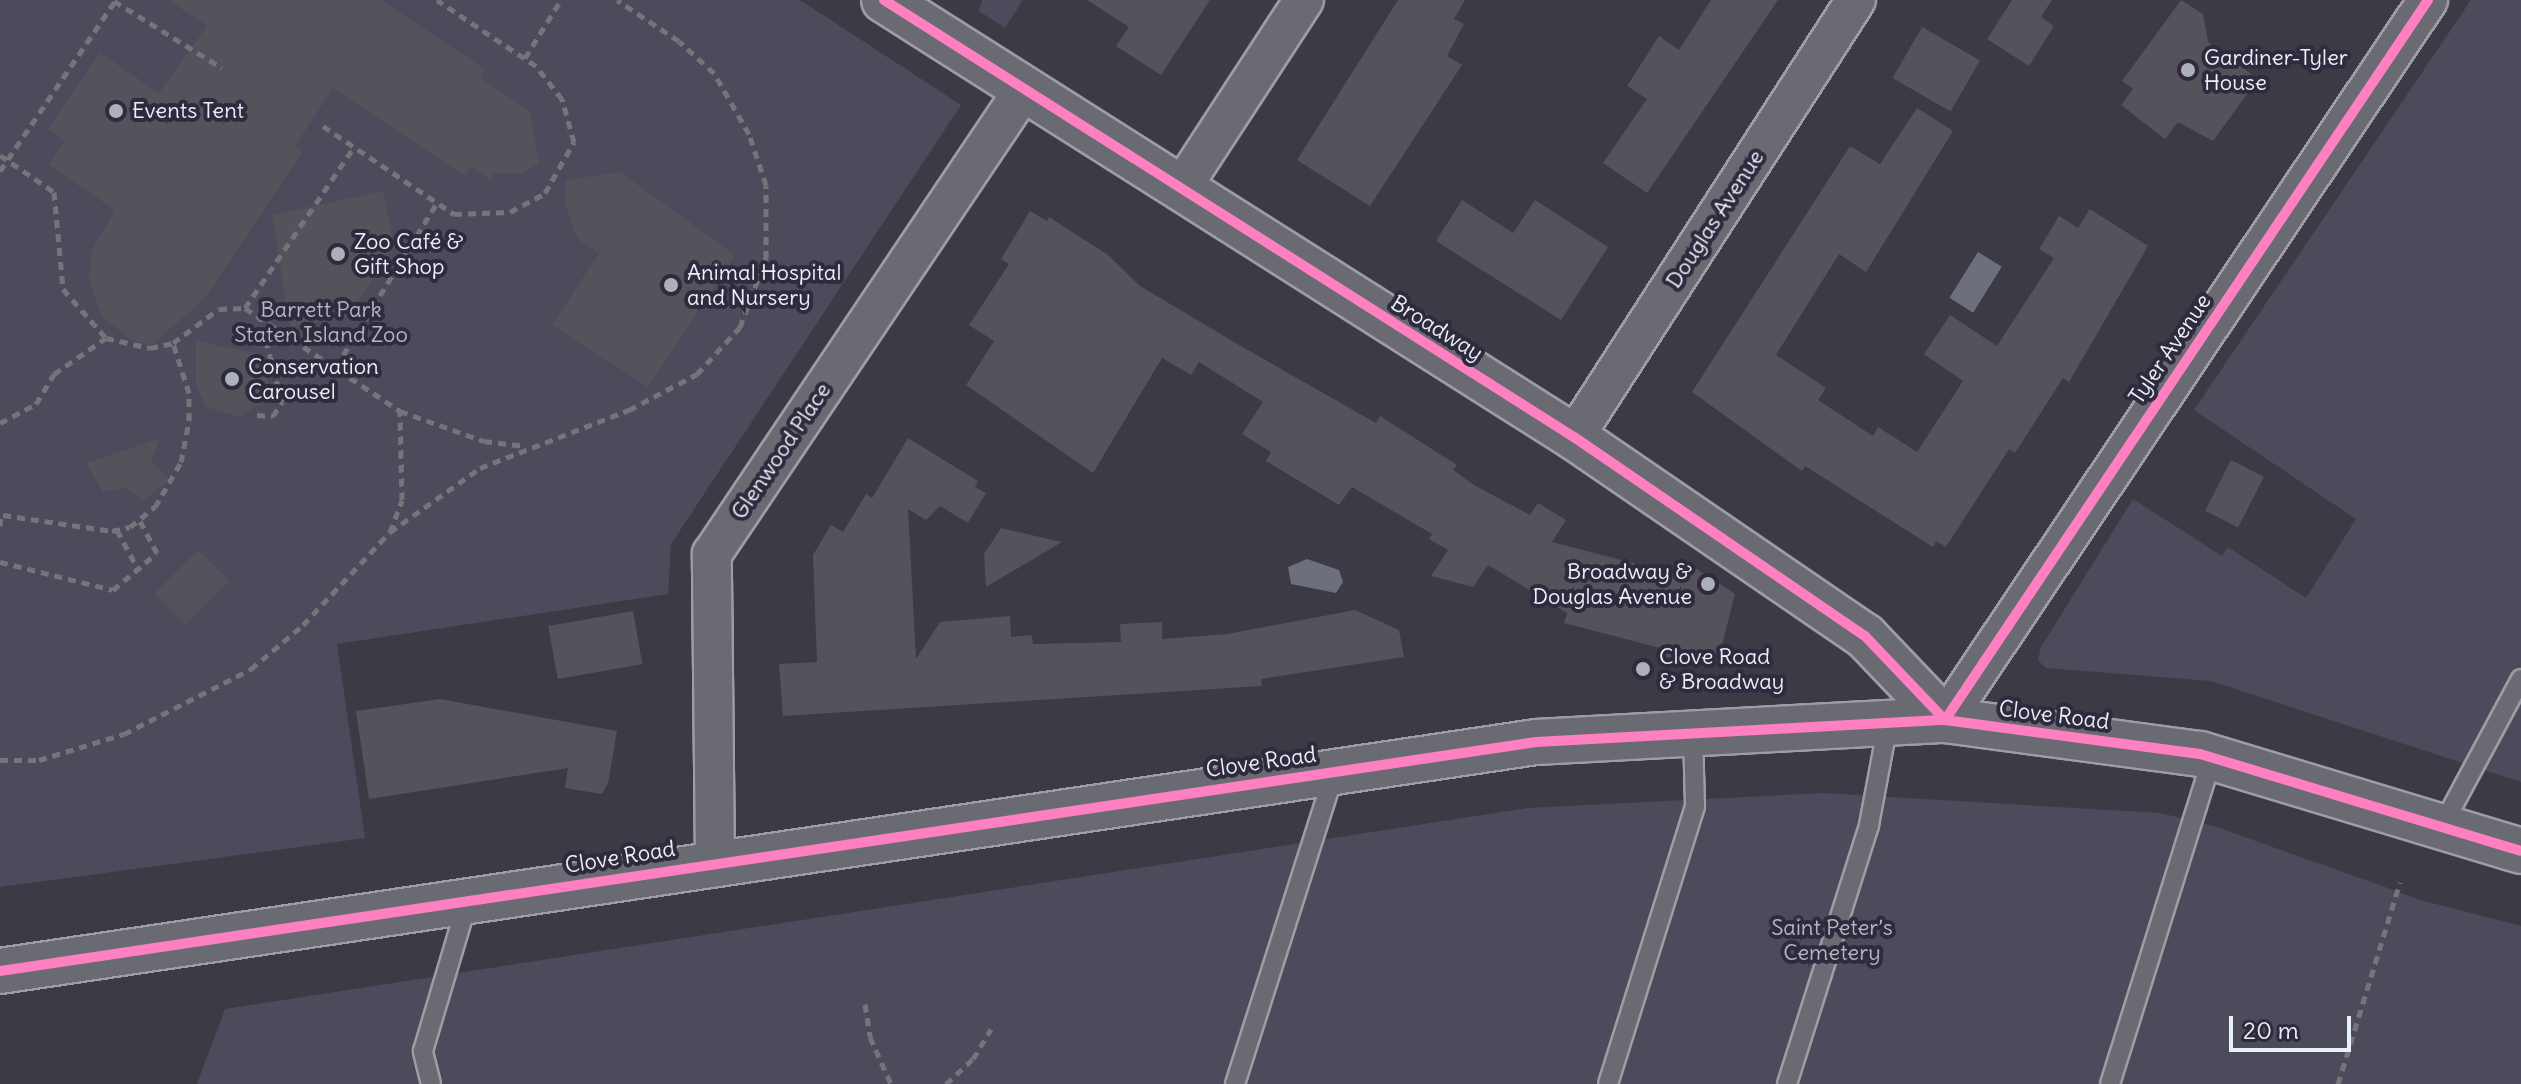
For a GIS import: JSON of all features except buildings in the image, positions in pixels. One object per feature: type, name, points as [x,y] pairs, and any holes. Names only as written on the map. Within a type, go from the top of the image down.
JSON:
[{"type":"main road","name":"Broadway","points":[[884,0],[1023,91],[1574,437],[1865,636],[1945,720]]},
{"type":"main road","name":"Clove Road","points":[[0,971],[1536,742],[1945,720],[2212,758],[2440,830],[2521,851]]},
{"type":"street","points":[[1180,190],[1304,0]]},
{"type":"street","name":"Douglas Avenue","points":[[1574,437],[1856,0]]},
{"type":"street","name":"Tyler Avenue","points":[[1945,720],[2428,0]]},
{"type":"street","name":"Glenwood Place","points":[[715,862],[712,554],[1023,91]]},
{"type":"lane","points":[[2440,830],[2521,679]]},
{"type":"lane","points":[[1787,1084],[1869,825],[1888,723]]},
{"type":"lane","points":[[1608,1084],[1695,806],[1693,733]]},
{"type":"lane","points":[[2110,1084],[2212,758]]},
{"type":"lane","points":[[1235,1084],[1334,772]]},
{"type":"lane","points":[[431,1084],[423,1051],[467,901]]},
{"type":"path","points":[[323,126],[437,203],[467,216],[510,212],[545,193],[570,158],[571,121],[562,99],[525,58],[437,0]]},
{"type":"path","points":[[525,58],[561,0]]},
{"type":"path","points":[[0,760],[39,760],[124,734],[251,669],[303,625],[390,532],[452,485],[526,446],[629,410],[697,374],[740,327],[766,258],[766,185],[733,102],[679,41],[617,0]]},
{"type":"path","points":[[0,171],[114,1],[222,68]]},
{"type":"path","points":[[245,308],[354,147]]},
{"type":"path","points":[[0,155],[54,192],[63,289],[106,338],[127,347],[173,343],[219,309],[245,308],[400,411],[484,441],[526,446]]},
{"type":"path","points":[[336,367],[437,203]]},
{"type":"path","points":[[257,415],[273,416],[282,402],[260,317]]},
{"type":"path","points":[[0,423],[36,404],[54,374],[106,338]]},
{"type":"path","points":[[0,526],[1,515],[117,530],[139,519],[170,489],[187,431],[189,393],[173,343]]},
{"type":"path","points":[[390,532],[402,500],[400,411]]},
{"type":"path","points":[[0,562],[62,574],[102,591],[113,590],[157,553],[139,519]]},
{"type":"path","points":[[117,530],[139,571]]},
{"type":"path","points":[[2338,1084],[2400,882]]},
{"type":"path","points":[[865,1004],[870,1037],[891,1084]]},
{"type":"path","points":[[946,1084],[973,1059],[991,1029]]},
{"type":"green space","name":"Barrett Park Staten Island Zoo","points":[[0,0],[800,0],[961,105],[671,544],[668,594],[337,644],[365,838],[0,887]]},
{"type":"green space","points":[[982,0],[1023,0],[1005,28],[979,11]]},
{"type":"green space","points":[[2471,0],[2521,0],[2521,782],[2211,681],[2046,668],[2038,660],[2041,647],[2133,499],[2222,556],[2228,547],[2306,598],[2356,519],[2194,410]]},
{"type":"green space","name":"Saint Peter’s Cemetery","points":[[1822,793],[2160,813],[2214,826],[2424,901],[2521,926],[2521,1084],[197,1084],[225,1009],[1528,808]]},
{"type":"shaded area","points":[[1978,252],[2002,267],[1973,313],[1949,298]]},
{"type":"shaded area","points":[[1307,559],[1339,570],[1343,582],[1336,593],[1291,584],[1288,567]]},
{"type":"cycle path","points":[[884,0],[1574,437],[1865,636],[1945,720]]},
{"type":"cycle path","points":[[1945,720],[2428,0]]},
{"type":"cycle path","points":[[0,971],[1536,742],[1945,720],[2200,754],[2521,851]]},
{"type":"place","name":"Gardiner-Tyler House","points":[[2188,70]]},
{"type":"place","name":"Events Tent","points":[[116,111]]},
{"type":"place","name":"Zoo Café & Gift Shop","points":[[338,254]]},
{"type":"place","name":"Animal Hospital and Nursery","points":[[671,285]]},
{"type":"place","name":"Conservation Carousel","points":[[232,379]]},
{"type":"place","name":"Broadway & Douglas Avenue","points":[[1708,584]]},
{"type":"place","name":"Clove Road & Broadway","points":[[1643,669]]}]
